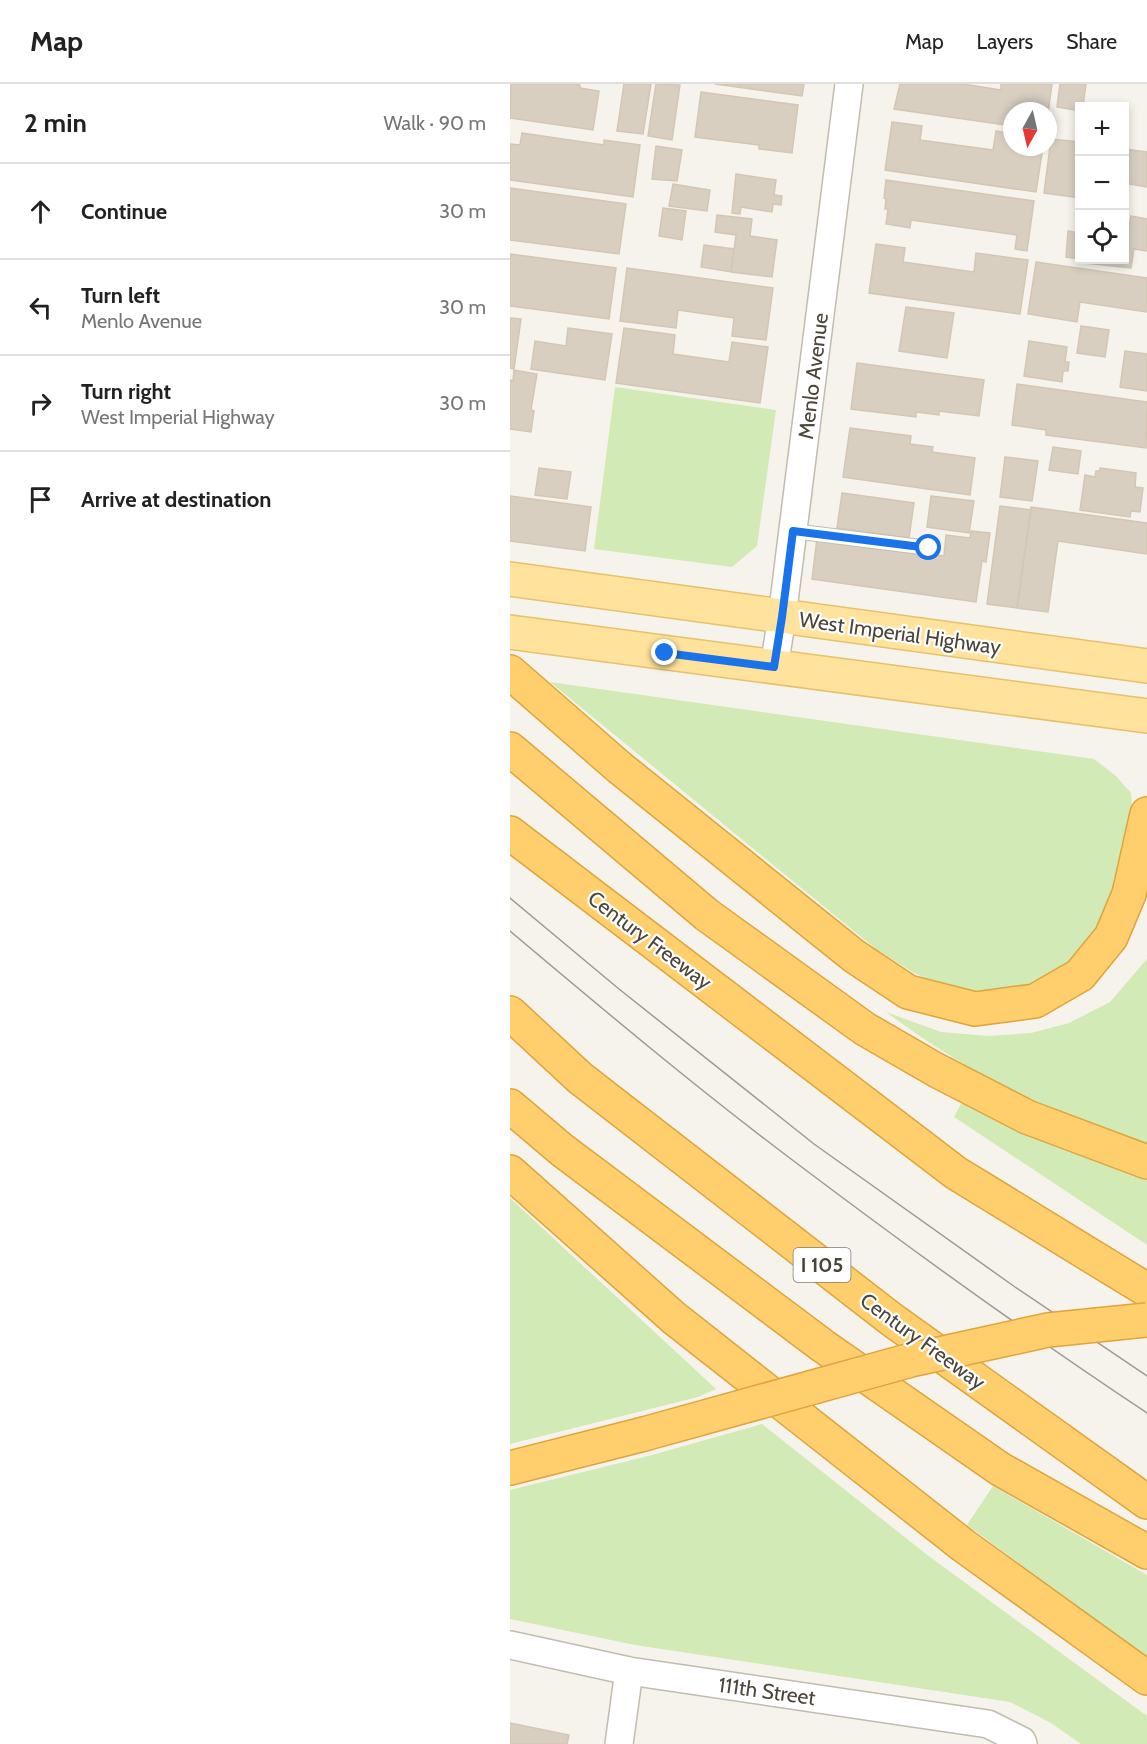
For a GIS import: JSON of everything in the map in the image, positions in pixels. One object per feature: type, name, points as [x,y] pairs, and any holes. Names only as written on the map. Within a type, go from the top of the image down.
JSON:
[{"type":"highway","points":[[510,672],[620,768],[854,956],[908,992],[975,1009],[1035,1000],[1080,975],[1111,937],[1129,894],[1147,814]]},
{"type":"highway","points":[[510,749],[707,915],[865,1029],[936,1070],[1028,1117],[1147,1162]]},
{"type":"highway","name":"Century Freeway","points":[[510,833],[956,1173],[1147,1290]]},
{"type":"highway","name":"Century Freeway","points":[[510,1013],[580,1078],[891,1319],[1147,1502]]},
{"type":"highway","points":[[510,1106],[562,1150],[823,1346],[1000,1469],[1147,1552]]},
{"type":"highway","points":[[510,1172],[683,1325],[964,1546],[1147,1678]]},
{"type":"highway","points":[[510,1468],[644,1434],[910,1360],[1048,1330],[1147,1320]]},
{"type":"main road","name":"West Imperial Highway","points":[[510,579],[1147,666]]},
{"type":"main road","points":[[510,632],[1147,716]]},
{"type":"street","name":"Menlo Avenue","points":[[774,667],[849,84]]},
{"type":"street","name":"111th Street","points":[[510,1645],[629,1671],[988,1724],[1024,1743]]},
{"type":"street","points":[[619,1744],[629,1671]]},
{"type":"lane","points":[[793,531],[929,548]]},
{"type":"green space","points":[[615,387],[776,410],[757,546],[732,567],[594,549]]},
{"type":"green space","points":[[550,682],[1094,759],[1116,776],[1131,793],[1133,820],[1109,917],[1068,967],[1037,983],[1002,992],[966,992],[943,986],[914,973],[877,950]]},
{"type":"green space","points":[[1147,959],[1147,1144],[1073,1119],[1025,1098],[952,1057],[886,1012],[941,1032],[987,1036],[1031,1033],[1069,1023],[1110,1002]]},
{"type":"green space","points":[[962,1102],[1018,1132],[1147,1180],[1147,1245],[954,1117]]},
{"type":"green space","points":[[510,1198],[716,1389],[698,1397],[510,1444]]},
{"type":"green space","points":[[762,1424],[926,1554],[1147,1716],[1147,1744],[1081,1744],[1051,1723],[1010,1702],[635,1645],[510,1619],[510,1490],[652,1455]]},
{"type":"green space","points":[[993,1486],[1147,1575],[1147,1657],[967,1525]]},
{"type":"building","points":[[511,84],[575,84],[580,85],[580,88],[599,91],[593,130],[510,118]]},
{"type":"building","points":[[624,84],[651,84],[643,134],[617,131]]},
{"type":"building","points":[[656,84],[680,85],[672,140],[648,136]]},
{"type":"building","points":[[715,84],[804,84],[802,96]]},
{"type":"building","points":[[900,84],[963,84],[1001,90],[1001,84],[1052,84],[1050,102],[1003,102],[1003,125],[894,109]]},
{"type":"building","points":[[1060,84],[1086,84],[1084,102],[1075,102],[1075,110],[1057,107]]},
{"type":"building","points":[[701,92],[798,105],[792,153],[759,149],[759,145],[695,137]]},
{"type":"building","points":[[892,122],[922,126],[920,140],[993,150],[996,131],[1003,132],[1003,156],[1042,156],[1036,192],[885,170]]},
{"type":"building","points":[[522,133],[604,145],[604,140],[640,145],[633,197],[510,180],[510,144],[520,145]]},
{"type":"building","points":[[1057,140],[1075,141],[1075,197],[1044,193],[1049,156],[1057,156]]},
{"type":"building","points":[[656,146],[682,150],[677,181],[652,179]]},
{"type":"building","points":[[1129,150],[1147,152],[1147,187],[1129,184]]},
{"type":"building","points":[[736,174],[776,180],[774,195],[782,196],[781,205],[773,204],[772,212],[741,207],[740,214],[732,213]]},
{"type":"building","points":[[886,180],[1034,201],[1027,251],[1015,249],[1017,235],[911,220],[910,228],[886,224],[888,209],[885,209],[886,199],[884,198]]},
{"type":"building","points":[[673,184],[710,190],[707,211],[669,206]]},
{"type":"building","points":[[510,188],[626,204],[619,254],[510,240]]},
{"type":"building","points":[[663,208],[686,211],[682,240],[659,236]]},
{"type":"building","points":[[717,215],[752,219],[750,236],[777,240],[772,277],[731,272],[736,235],[715,232]]},
{"type":"building","points":[[1131,216],[1147,219],[1147,251],[1134,249],[1131,268],[1094,264],[1129,264]]},
{"type":"building","points":[[1068,231],[1075,232],[1075,258],[1066,257]]},
{"type":"building","points":[[876,244],[905,248],[903,262],[974,272],[976,253],[1028,260],[1020,314],[869,293]]},
{"type":"building","points":[[704,245],[734,249],[731,272],[701,267]]},
{"type":"building","points":[[510,254],[616,268],[609,319],[510,306]]},
{"type":"building","points":[[1036,262],[1147,278],[1147,312],[1080,302],[1077,322],[1028,314]]},
{"type":"building","points":[[627,268],[773,288],[766,340],[732,336],[734,318],[678,310],[676,328],[620,321]]},
{"type":"building","points":[[906,307],[954,313],[947,358],[899,351]]},
{"type":"building","points":[[510,318],[521,319],[514,369],[510,368]]},
{"type":"building","points":[[1081,326],[1109,330],[1105,357],[1077,353]]},
{"type":"building","points":[[568,328],[612,334],[605,380],[531,369],[535,341],[566,346]]},
{"type":"building","points":[[624,328],[675,335],[673,354],[729,362],[732,342],[768,347],[760,403],[616,383]]},
{"type":"building","points":[[1029,341],[1067,347],[1065,362],[1069,362],[1068,371],[1063,371],[1062,382],[1024,376]]},
{"type":"building","points":[[1125,351],[1147,354],[1147,391],[1120,387]]},
{"type":"building","points":[[857,363],[984,380],[979,416],[939,411],[939,415],[916,412],[916,417],[851,409]]},
{"type":"building","points":[[514,370],[537,374],[531,410],[534,411],[531,432],[510,429],[510,380],[513,381]]},
{"type":"building","points":[[1017,384],[1147,402],[1146,448],[1046,435],[1046,430],[1012,425]]},
{"type":"building","points":[[850,428],[911,436],[910,444],[933,447],[932,452],[975,458],[970,495],[843,477]]},
{"type":"building","points":[[1053,447],[1081,451],[1078,474],[1049,470]]},
{"type":"building","points":[[1005,457],[1038,461],[1032,501],[1000,497]]},
{"type":"building","points":[[539,468],[571,472],[567,499],[535,495]]},
{"type":"building","points":[[1100,468],[1136,473],[1135,487],[1143,488],[1140,512],[1131,511],[1130,517],[1080,510],[1085,475],[1095,477],[1096,471],[1100,471]]},
{"type":"building","points":[[842,493],[914,503],[909,538],[837,528]]},
{"type":"building","points":[[510,496],[591,507],[585,551],[510,541]]},
{"type":"building","points":[[931,496],[974,501],[969,533],[927,527]]},
{"type":"building","points":[[1000,506],[1031,510],[1017,608],[987,604]]},
{"type":"building","points":[[1031,507],[1147,523],[1147,554],[1058,541],[1048,612],[1017,608]]},
{"type":"building","points":[[971,531],[990,533],[986,562],[982,561],[976,602],[812,579],[817,538],[944,556],[946,535],[970,538]]},
{"type":"building","points":[[510,1723],[569,1735],[567,1744],[510,1744]]},
{"type":"tram line","points":[[510,898],[619,989],[814,1144],[1015,1287],[1147,1376]]},
{"type":"tram line","points":[[510,931],[689,1080],[799,1165],[971,1292],[1147,1413]]},
{"type":"route","points":[[665,653],[774,667],[793,531],[929,548]]}]
